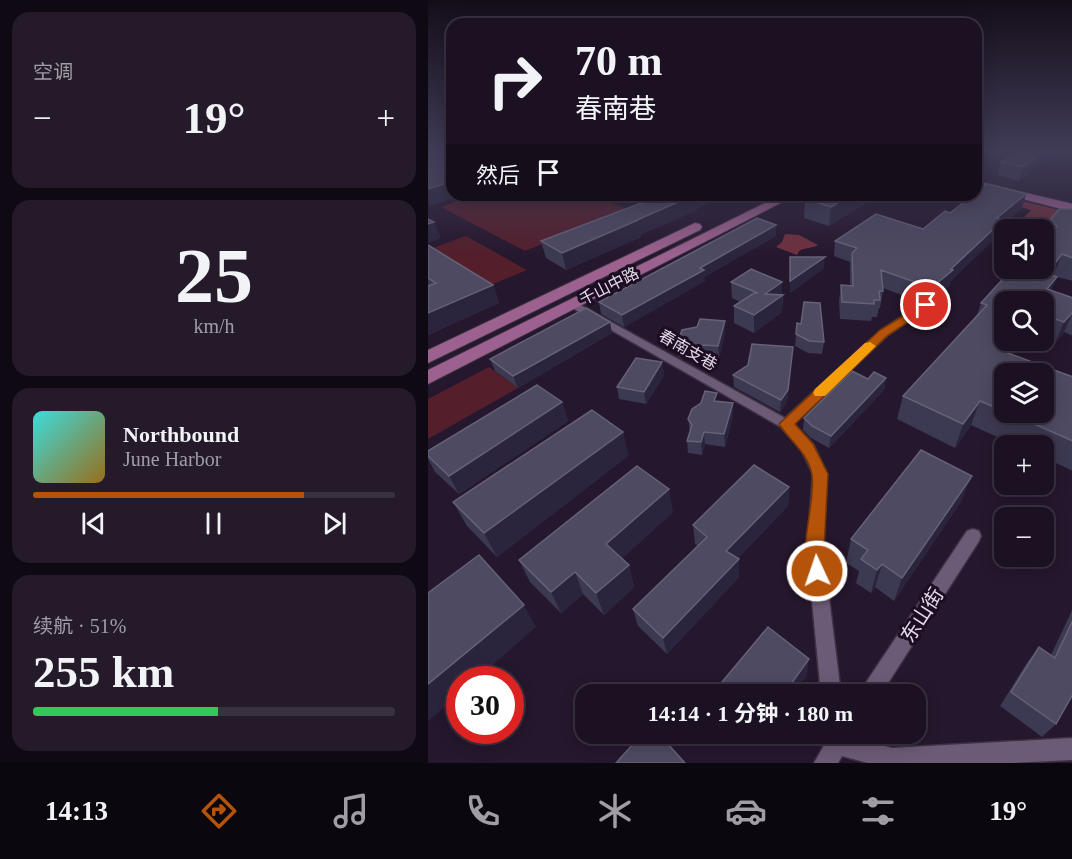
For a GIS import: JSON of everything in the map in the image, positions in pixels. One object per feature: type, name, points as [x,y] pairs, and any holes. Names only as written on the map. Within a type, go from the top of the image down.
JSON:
[{"type":"main road","points":[[982,186],[1073,208]]},
{"type":"main road","points":[[1012,186],[1073,200]]},
{"type":"main road","name":"千山中路","points":[[428,357],[751,201]]},
{"type":"main road","name":"千山中路","points":[[428,378],[778,201]]},
{"type":"street","name":"春南支巷","points":[[573,304],[786,424],[808,448],[820,474],[815,549],[830,684]]},
{"type":"street","points":[[786,424],[884,333],[926,305]]},
{"type":"street","name":"东山街","points":[[877,684],[973,536]]},
{"type":"street","points":[[826,763],[836,744]]},
{"type":"street","points":[[856,744],[892,759],[1073,749]]},
{"type":"shaded area","points":[[982,191],[1072,213],[1054,230],[1054,219],[1022,219],[1031,210],[982,197]]},
{"type":"shaded area","points":[[458,201],[608,201],[627,209],[525,251],[441,207]]},
{"type":"shaded area","points":[[785,234],[799,235],[818,245],[801,250],[797,255],[776,247],[782,242]]},
{"type":"shaded area","points":[[466,236],[527,270],[484,288],[430,249]]},
{"type":"shaded area","points":[[489,367],[518,388],[428,439],[428,399]]},
{"type":"building","points":[[985,186],[1026,194],[997,218],[1000,219],[994,219],[994,228],[936,284],[923,285],[881,270],[883,291],[879,291],[880,300],[874,300],[874,304],[842,302],[841,285],[853,286],[852,253],[857,248],[835,241],[876,214],[923,229],[945,211],[950,213],[965,201],[982,201],[982,188]]},
{"type":"building","points":[[647,201],[680,201],[562,253],[541,241]]},
{"type":"building","points":[[812,201],[841,201],[831,207]]},
{"type":"building","points":[[1059,209],[1073,209],[1073,258],[1062,254],[1054,265],[1054,229],[1057,226],[1054,219],[1051,219]]},
{"type":"building","points":[[757,218],[776,225],[700,268],[704,270],[622,315],[599,302]]},
{"type":"building","points":[[428,245],[493,285],[428,313],[428,286],[436,283],[428,278]]},
{"type":"building","points":[[790,257],[825,257],[790,281]]},
{"type":"building","points":[[751,269],[782,282],[765,294],[783,295],[754,315],[734,306],[754,293],[758,293],[731,282]]},
{"type":"building","points":[[1054,276],[1057,277],[1047,289],[1053,291],[994,291],[994,351],[1009,351],[1008,353],[1035,363],[994,363],[994,407],[980,401],[963,424],[903,396],[987,305],[981,303],[1003,279],[1054,279]]},
{"type":"building","points":[[1054,291],[1073,298],[1073,312],[1064,322],[1054,319]]},
{"type":"building","points":[[804,302],[820,303],[824,342],[809,341],[796,334],[797,323],[801,324]]},
{"type":"building","points":[[586,308],[610,322],[513,376],[490,359]]},
{"type":"building","points":[[700,319],[725,321],[718,346],[677,344],[682,330],[697,327]]},
{"type":"building","points":[[752,344],[793,347],[788,390],[781,400],[733,375],[748,365]]},
{"type":"building","points":[[636,358],[662,362],[644,392],[617,387]]},
{"type":"building","points":[[1054,370],[1073,377],[1073,441],[1032,423],[1054,423]]},
{"type":"building","points":[[852,371],[868,379],[874,372],[886,378],[831,436],[812,426],[804,418]]},
{"type":"building","points":[[537,385],[562,402],[449,476],[428,456],[428,451]]},
{"type":"building","points":[[705,391],[717,393],[714,401],[733,403],[724,434],[704,432],[701,442],[687,441],[692,425],[688,419],[692,409],[701,403]]},
{"type":"building","points":[[592,410],[623,432],[484,533],[453,502]]},
{"type":"building","points":[[921,450],[972,476],[902,578],[882,564],[877,570],[861,559],[868,550],[851,539]]},
{"type":"building","points":[[754,465],[789,487],[726,551],[739,559],[663,638],[633,609],[707,537],[693,525]]},
{"type":"building","points":[[637,466],[669,489],[606,544],[629,565],[596,593],[575,572],[551,592],[519,560]]},
{"type":"building","points":[[479,555],[524,605],[450,666],[446,666],[446,669],[428,684],[428,593]]},
{"type":"building","points":[[1073,620],[1073,694],[1056,724],[1011,692],[1039,647],[1055,658]]},
{"type":"building","points":[[768,627],[809,659],[791,684],[720,684]]},
{"type":"building","points":[[633,744],[668,744],[685,763],[616,763]]},
{"type":"slow traffic","points":[[820,393],[870,346]]},
{"type":"route","points":[[817,571],[815,549],[820,474],[808,448],[786,424],[884,333],[926,305]]}]
